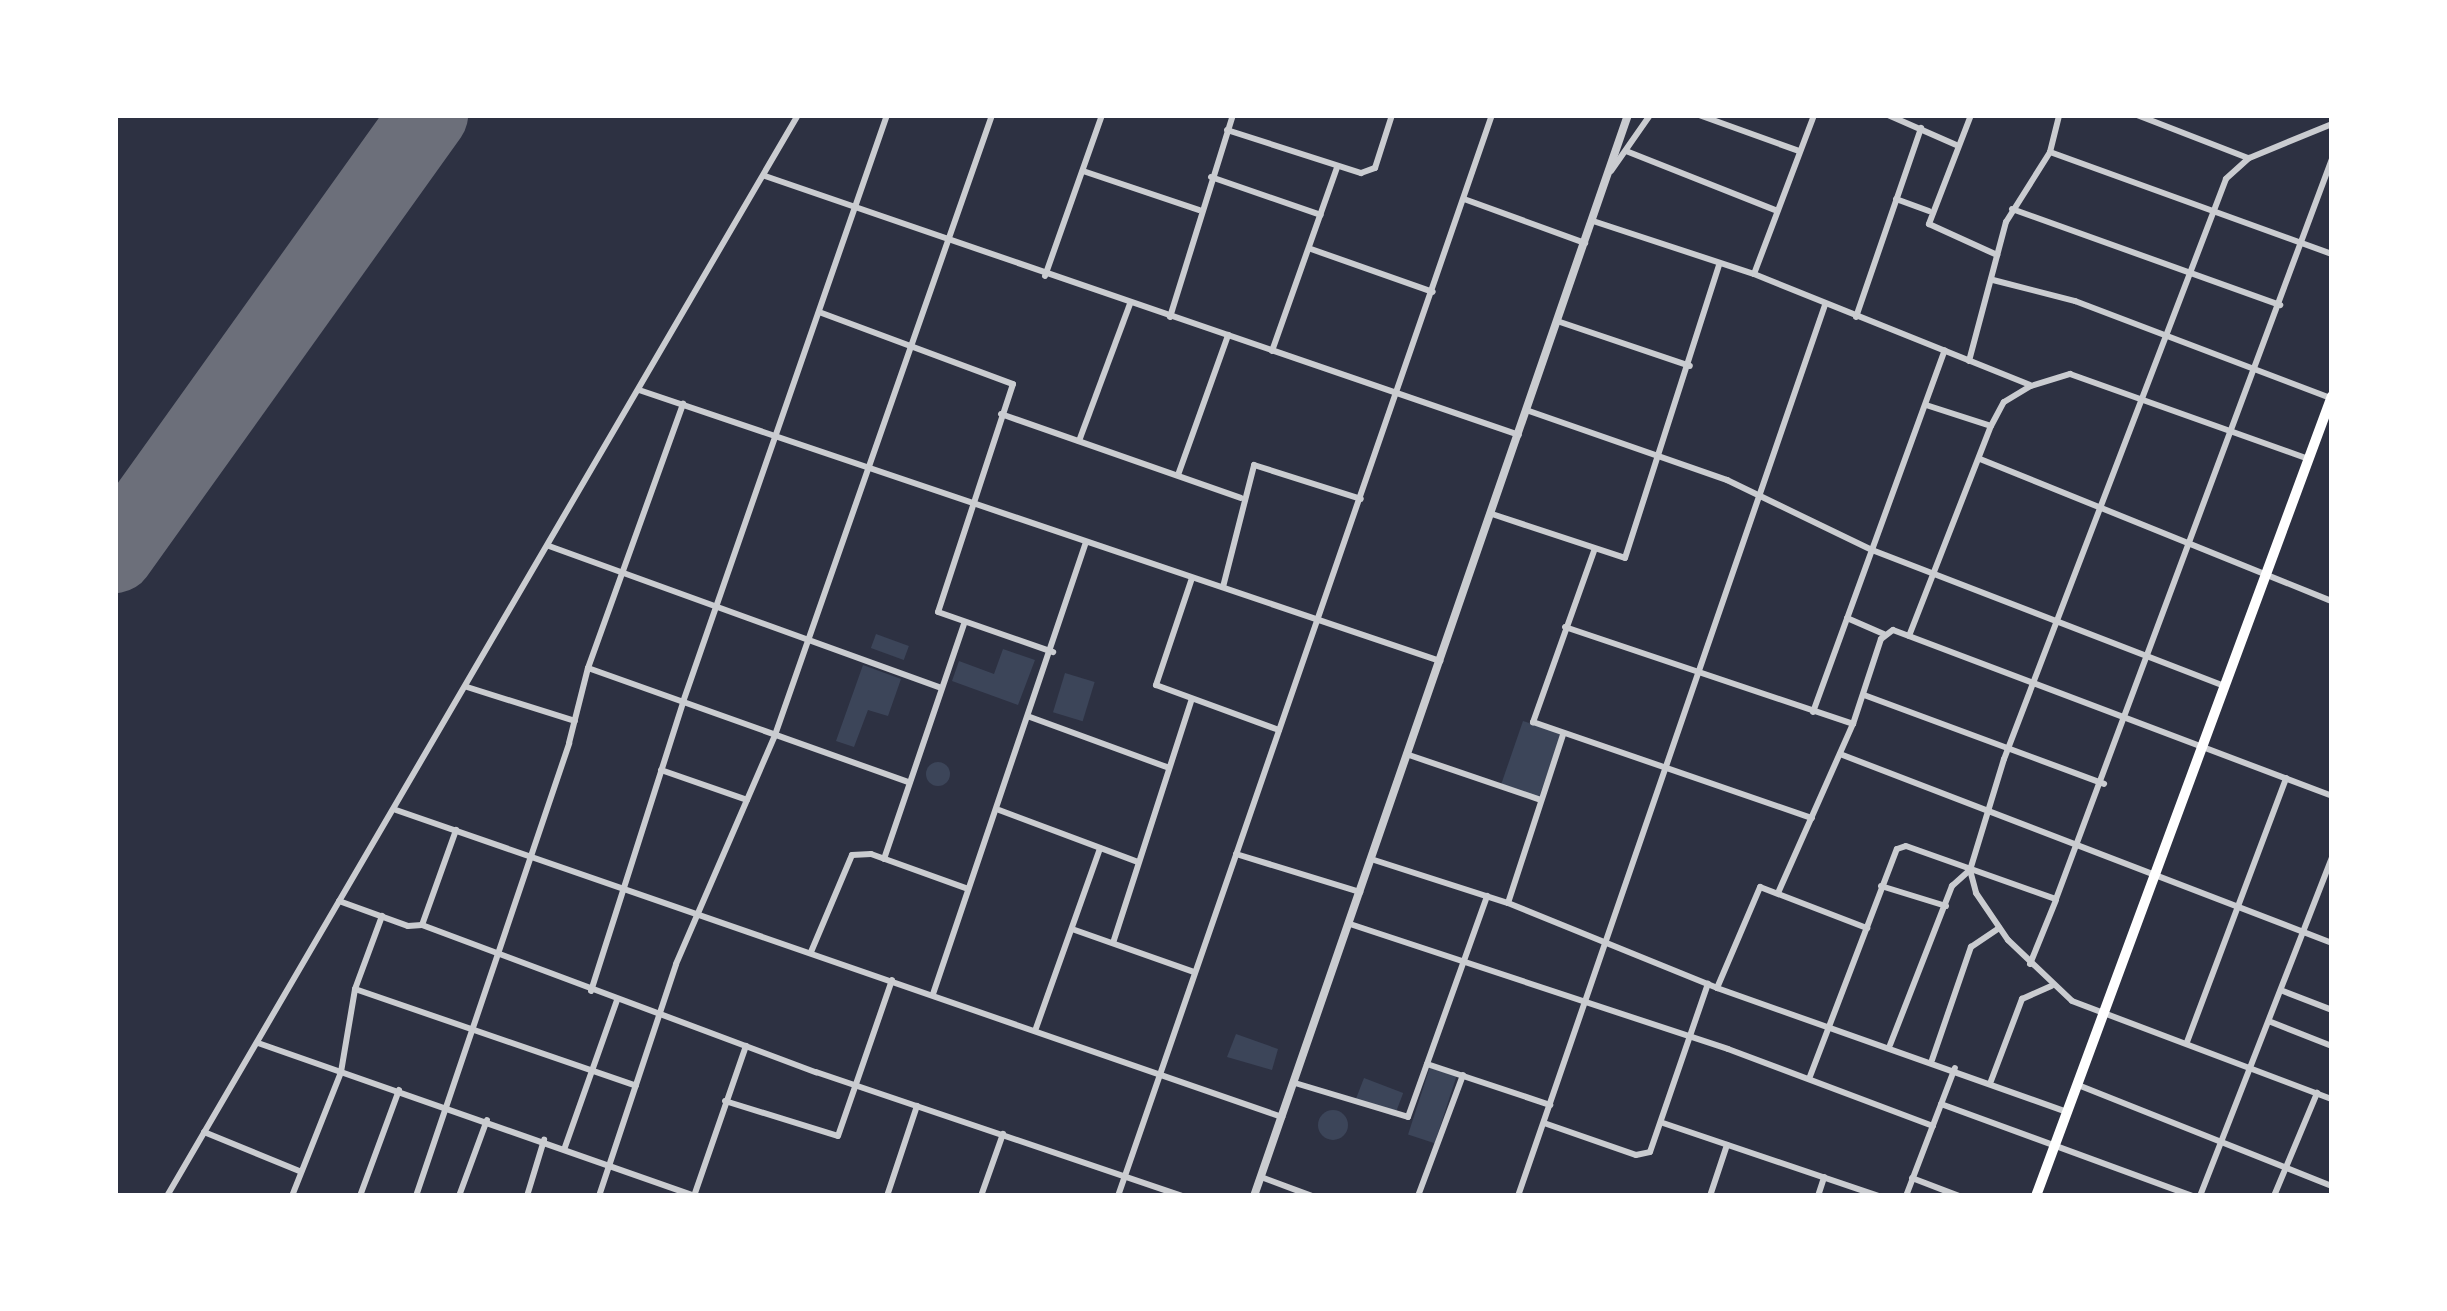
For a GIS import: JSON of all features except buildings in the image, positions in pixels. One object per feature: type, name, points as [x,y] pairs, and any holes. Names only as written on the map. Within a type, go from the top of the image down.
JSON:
[{"type":"highway","points":[[2036,1196],[2198,748],[2332,397]]},
{"type":"street","points":[[167,1196],[396,810],[798,115]]},
{"type":"street","points":[[591,991],[683,702],[887,115]]},
{"type":"street","points":[[599,1196],[660,1013],[808,642],[908,344],[992,115]]},
{"type":"street","points":[[1046,276],[1102,115]]},
{"type":"street","points":[[1170,316],[1199,210],[1233,115]]},
{"type":"street","points":[[1227,130],[1337,167],[1375,168],[1392,115]]},
{"type":"street","points":[[1118,1196],[1316,621],[1398,396],[1492,115]]},
{"type":"street","points":[[1254,1196],[1560,322],[1628,115]]},
{"type":"street","points":[[1611,171],[1650,115]]},
{"type":"street","points":[[1700,115],[1799,152]]},
{"type":"street","points":[[1754,274],[1814,115]]},
{"type":"street","points":[[1888,115],[1956,145]]},
{"type":"street","points":[[1971,115],[1929,211],[1934,228],[1996,255]]},
{"type":"street","points":[[1969,360],[2012,209],[2050,152],[2059,115]]},
{"type":"street","points":[[2137,115],[2249,158]]},
{"type":"street","points":[[1890,1045],[1955,880],[1970,870],[2009,748],[2226,179],[2249,158],[2332,124]]},
{"type":"street","points":[[1856,316],[1921,128]]},
{"type":"street","points":[[1626,150],[1775,210]]},
{"type":"street","points":[[2050,152],[2212,214],[2332,254]]},
{"type":"street","points":[[2030,964],[2104,784],[2332,159]]},
{"type":"street","points":[[1272,351],[1337,167]]},
{"type":"street","points":[[1082,171],[1199,210]]},
{"type":"street","points":[[764,176],[1046,276],[1520,435]]},
{"type":"street","points":[[1211,177],[1321,215]]},
{"type":"street","points":[[1464,199],[1586,243]]},
{"type":"street","points":[[1896,199],[1929,211]]},
{"type":"street","points":[[2012,209],[2280,306]]},
{"type":"street","points":[[1594,221],[1719,266],[1754,274],[2032,386]]},
{"type":"street","points":[[1311,249],[1433,292]]},
{"type":"street","points":[[1492,514],[1619,560],[1627,556],[1662,459],[1719,266]]},
{"type":"street","points":[[1992,280],[2076,301],[2332,397]]},
{"type":"street","points":[[1080,441],[1130,304]]},
{"type":"street","points":[[1518,1196],[1826,305]]},
{"type":"street","points":[[819,312],[1013,384],[970,504],[938,612],[1053,652]]},
{"type":"street","points":[[1560,322],[1690,366]]},
{"type":"street","points":[[1178,476],[1228,335]]},
{"type":"street","points":[[1813,712],[1945,350]]},
{"type":"street","points":[[1909,636],[1991,426],[2004,402],[2032,386],[2070,374],[2310,459]]},
{"type":"street","points":[[639,390],[1441,661]]},
{"type":"street","points":[[416,1196],[575,722],[588,668],[683,404]]},
{"type":"street","points":[[1926,405],[1991,426]]},
{"type":"street","points":[[1528,412],[1726,480],[1759,500],[1872,550],[2224,686]]},
{"type":"street","points":[[1001,414],[1241,498]]},
{"type":"street","points":[[1980,459],[2266,578],[2332,600]]},
{"type":"street","points":[[1223,587],[1241,498],[1258,464],[1361,498]]},
{"type":"street","points":[[932,994],[1053,652],[1086,543]]},
{"type":"street","points":[[549,546],[619,577],[941,688]]},
{"type":"street","points":[[1594,551],[1531,718],[1564,734],[1667,765],[1812,818]]},
{"type":"street","points":[[1192,578],[1155,680],[1161,689],[1280,730]]},
{"type":"street","points":[[1847,618],[1884,634],[1909,636],[2332,796]]},
{"type":"street","points":[[884,859],[964,624]]},
{"type":"street","points":[[1566,627],[1853,724]]},
{"type":"street","points":[[1778,893],[1853,724],[1884,634]]},
{"type":"street","points":[[588,668],[909,782]]},
{"type":"street","points":[[467,687],[575,722]]},
{"type":"street","points":[[1864,695],[2104,784]]},
{"type":"street","points":[[1113,943],[1192,699]]},
{"type":"street","points":[[1030,717],[1167,767]]},
{"type":"street","points":[[1508,903],[1564,734]]},
{"type":"street","points":[[1408,754],[1541,800]]},
{"type":"street","points":[[1840,754],[2332,942]]},
{"type":"street","points":[[661,770],[746,800]]},
{"type":"street","points":[[2187,1042],[2286,778]]},
{"type":"street","points":[[998,809],[1138,862]]},
{"type":"street","points":[[396,810],[1283,1118]]},
{"type":"street","points":[[422,924],[456,830]]},
{"type":"street","points":[[1809,1079],[1892,856],[1906,846],[2056,899]]},
{"type":"street","points":[[1034,1030],[1100,848]]},
{"type":"street","points":[[1236,854],[1360,892]]},
{"type":"street","points":[[812,952],[852,855],[884,859],[968,888]]},
{"type":"street","points":[[2200,1196],[2254,1066],[2332,857]]},
{"type":"street","points":[[1371,859],[1508,903],[1607,940],[1717,988],[1955,1068],[2067,1112]]},
{"type":"street","points":[[1970,870],[1999,928],[2052,986],[2104,1013],[2332,1098]]},
{"type":"street","points":[[1881,886],[1946,906]]},
{"type":"street","points":[[1717,988],[1752,896],[1760,888],[1867,928]]},
{"type":"street","points":[[1295,1083],[1400,1120],[1412,1111],[1487,896]]},
{"type":"street","points":[[339,902],[422,924],[591,991],[1183,1196]]},
{"type":"street","points":[[292,1196],[341,1072],[354,989],[382,916]]},
{"type":"street","points":[[1350,924],[1692,1038],[1932,1126]]},
{"type":"street","points":[[1932,1060],[1971,947],[1999,928]]},
{"type":"street","points":[[1072,929],[1194,972]]},
{"type":"street","points":[[725,1101],[832,1138],[843,1130],[892,980]]},
{"type":"street","points":[[1544,1123],[1644,1155],[1655,1146],[1708,984]]},
{"type":"street","points":[[1990,1082],[2022,998],[2052,986]]},
{"type":"street","points":[[354,989],[636,1086]]},
{"type":"street","points":[[2282,992],[2332,1010]]},
{"type":"street","points":[[565,1147],[617,1000]]},
{"type":"street","points":[[2271,1022],[2332,1046]]},
{"type":"street","points":[[258,1043],[565,1147],[695,1196],[746,1046]]},
{"type":"street","points":[[1427,1064],[1550,1105]]},
{"type":"street","points":[[1906,1196],[1955,1068]]},
{"type":"street","points":[[1418,1196],[1462,1076]]},
{"type":"street","points":[[2078,1085],[2332,1186]]},
{"type":"street","points":[[360,1196],[399,1090]]},
{"type":"street","points":[[2274,1196],[2317,1092]]},
{"type":"street","points":[[1941,1104],[2193,1196]]},
{"type":"street","points":[[887,1196],[917,1106]]},
{"type":"street","points":[[459,1196],[487,1120]]},
{"type":"street","points":[[1662,1122],[1880,1196]]},
{"type":"street","points":[[204,1132],[299,1171]]},
{"type":"street","points":[[982,1196],[1003,1134]]},
{"type":"street","points":[[527,1196],[544,1140]]},
{"type":"street","points":[[1710,1196],[1728,1145]]},
{"type":"street","points":[[1261,1177],[1312,1196]]},
{"type":"street","points":[[1818,1196],[1824,1177]]},
{"type":"street","points":[[1912,1178],[1958,1196]]},
{"type":"shaded area","points":[[876,634],[909,646],[904,660],[871,648]]},
{"type":"shaded area","points":[[1003,649],[1035,660],[1018,705],[952,681],[959,661],[994,674]]},
{"type":"shaded area","points":[[863,665],[901,679],[888,716],[868,710],[854,747],[836,741]]},
{"type":"shaded area","points":[[1065,673],[1095,682],[1083,721],[1053,712]]},
{"type":"shaded area","points":[[1523,721],[1561,734],[1539,798],[1501,785]]},
{"type":"shaded area","points":[[938,762],[947,765],[947,783],[938,786],[929,783],[926,774],[929,765]]},
{"type":"shaded area","points":[[1236,1034],[1278,1049],[1272,1070],[1227,1057]]},
{"type":"shaded area","points":[[1430,1067],[1457,1076],[1435,1143],[1408,1135]]},
{"type":"shaded area","points":[[1364,1078],[1403,1093],[1394,1116],[1355,1101]]},
{"type":"shaded area","points":[[1333,1110],[1343,1115],[1348,1125],[1343,1135],[1333,1140],[1323,1135],[1318,1125],[1323,1115]]},
{"type":"runway","points":[[115,554],[429,115]]}]
